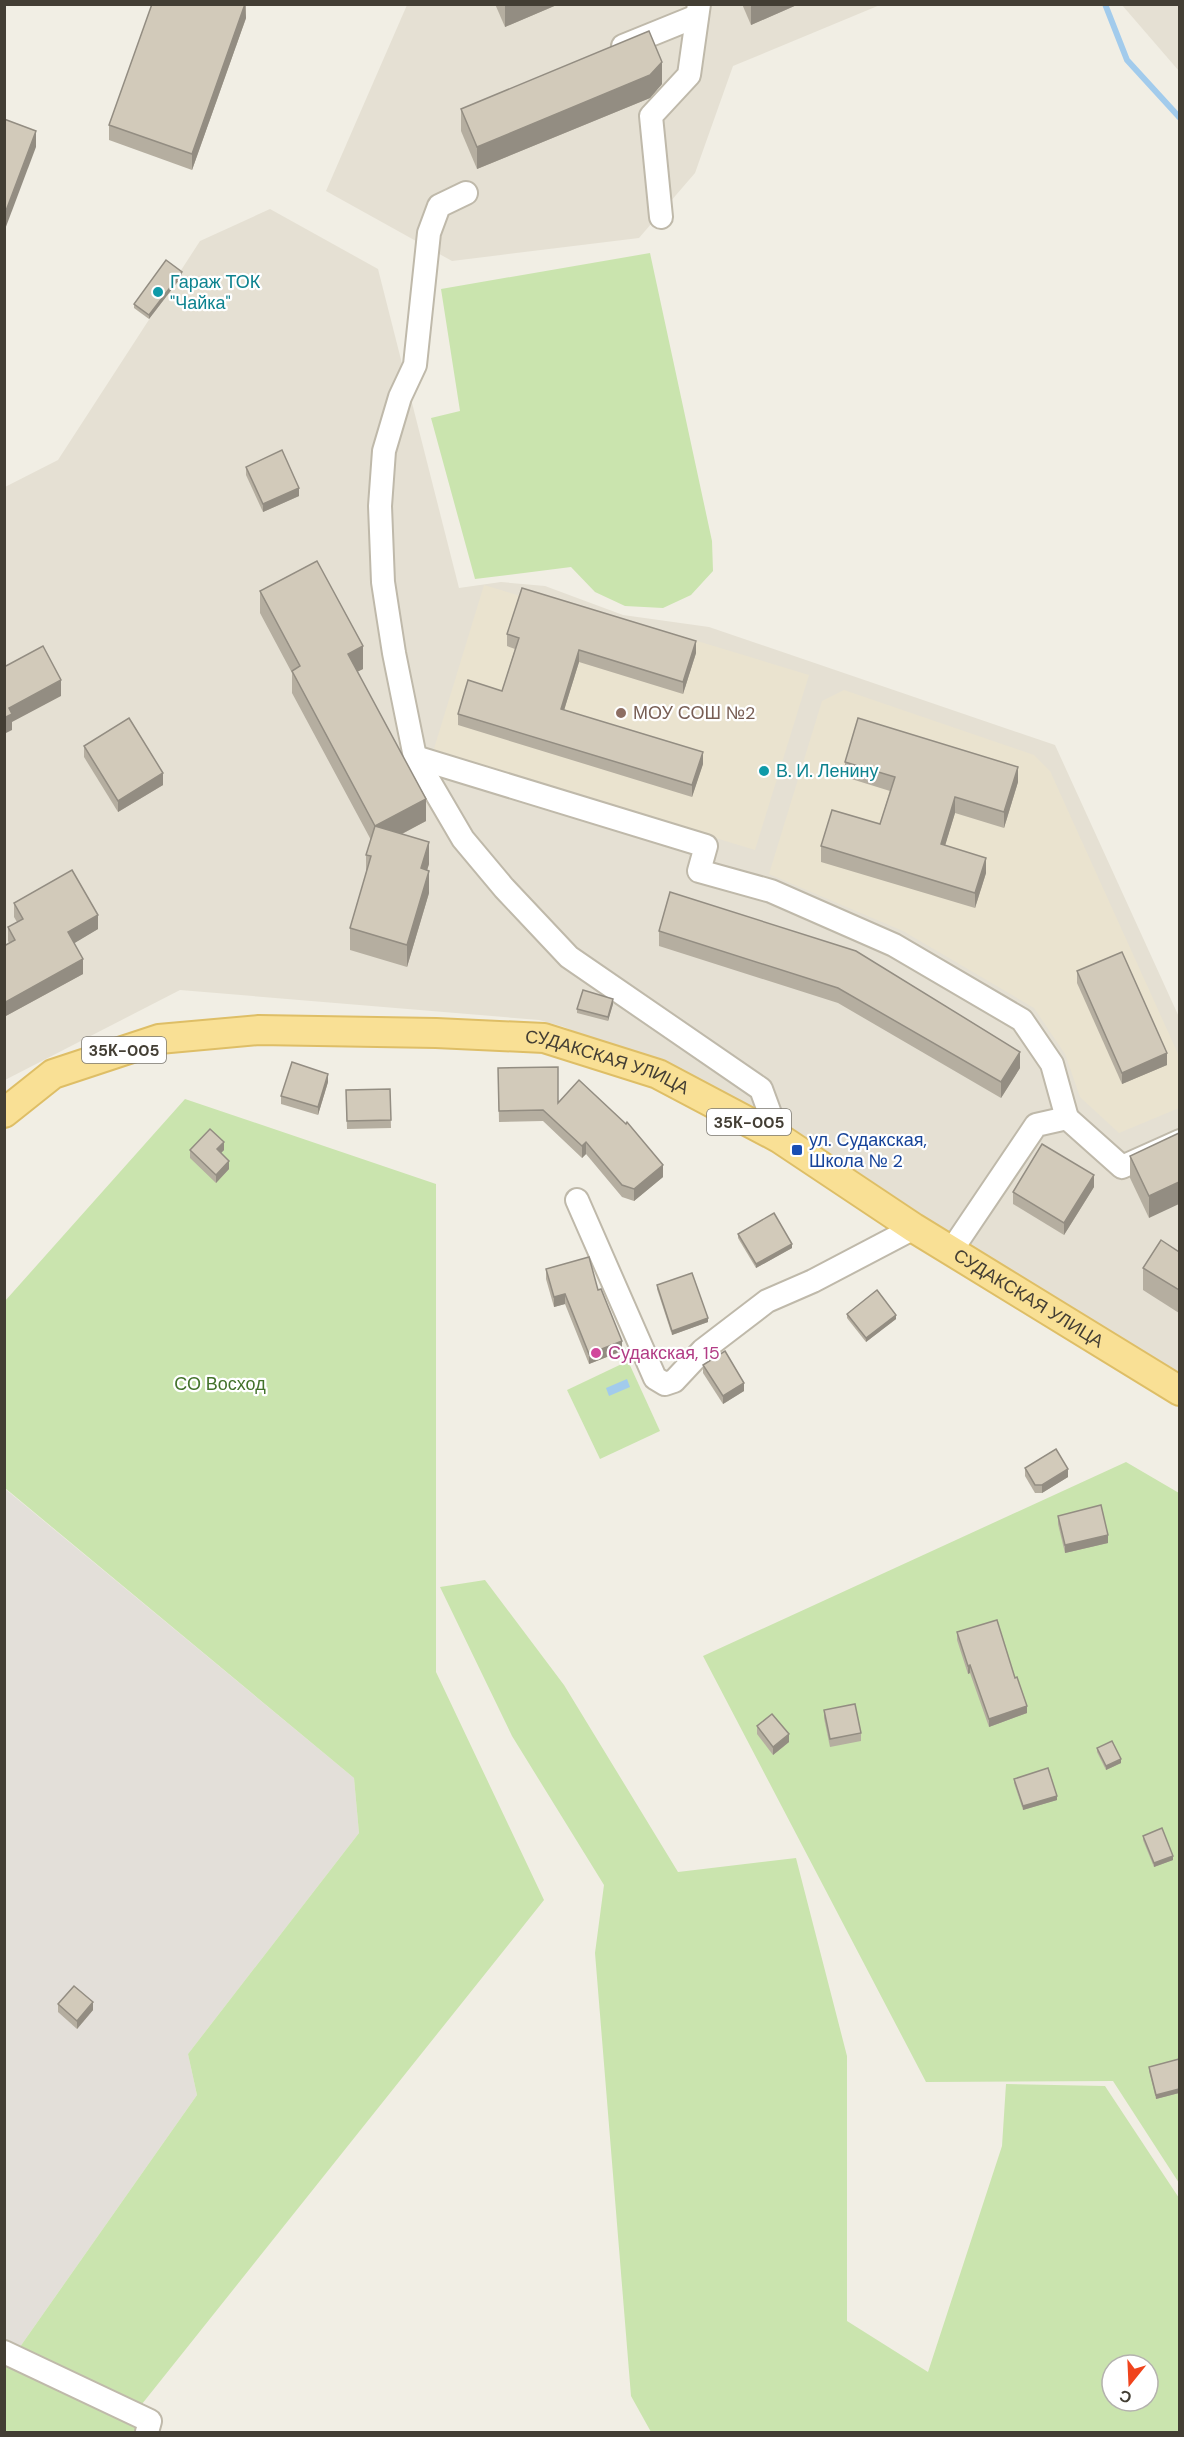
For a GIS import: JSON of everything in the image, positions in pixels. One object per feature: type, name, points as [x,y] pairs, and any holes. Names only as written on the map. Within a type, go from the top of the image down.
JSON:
[{"type":"main road","name":"СУДАКСКАЯ УЛИЦА","points":[[4,1113],[53,1074],[159,1039],[260,1030],[436,1033],[544,1038],[658,1074],[779,1138],[914,1228],[1179,1391]]},
{"type":"street","points":[[602,55],[698,10]]},
{"type":"street","points":[[661,217],[651,116],[689,75],[698,10]]},
{"type":"street","points":[[466,193],[439,206],[429,233],[415,364],[400,397],[384,451],[380,506],[383,582],[394,653],[416,757],[463,839],[520,906],[570,957],[761,1089],[779,1138]]},
{"type":"street","points":[[416,757],[706,846],[699,871],[771,891],[894,945],[1022,1020],[1052,1064],[1067,1118],[1122,1167],[1179,1141]]},
{"type":"street","points":[[951,1251],[1036,1125],[1067,1118]]},
{"type":"street","points":[[577,1200],[655,1378],[664,1384],[674,1381],[703,1350],[767,1301],[813,1281],[914,1228]]},
{"type":"street","points":[[4,2352],[150,2421],[147,2433]]},
{"type":"shaded area","points":[[407,5],[880,5],[733,66],[695,173],[639,238],[452,261],[326,191]]},
{"type":"shaded area","points":[[1122,5],[1179,5],[1179,71]]},
{"type":"shaded area","points":[[270,209],[378,269],[459,588],[501,582],[545,586],[623,615],[709,627],[1055,745],[1179,1017],[1179,1375],[694,1083],[564,1027],[539,1020],[180,990],[5,1080],[5,487],[58,460],[200,241]]},
{"type":"shaded area","name":"МОУ СОШ №2","points":[[484,585],[527,598],[529,590],[809,675],[755,850],[433,752]]},
{"type":"shaded area","points":[[844,690],[1034,755],[1050,771],[1179,1056],[1179,1108],[1119,1133],[1080,1097],[1065,1054],[1034,1008],[903,931],[769,874],[822,701]]},
{"type":"shaded area","points":[[4,1488],[354,1778],[359,1833],[188,2054],[197,2095],[15,2354],[4,2340]]},
{"type":"green space","points":[[650,253],[712,541],[713,571],[691,595],[663,608],[625,606],[595,592],[571,567],[475,579],[431,418],[460,411],[441,289]]},
{"type":"green space","name":"СО Восход","points":[[185,1099],[436,1184],[436,1672],[544,1900],[142,2404],[135,2432],[5,2432],[4,2340],[15,2354],[197,2095],[188,2054],[359,1833],[354,1778],[5,1488],[5,1301]]},
{"type":"green space","points":[[628,1361],[660,1431],[600,1459],[567,1390]]},
{"type":"green space","points":[[1126,1462],[1179,1493],[1179,2183],[1113,2081],[926,2082],[703,1656]]},
{"type":"green space","points":[[485,1580],[564,1685],[678,1872],[796,1858],[847,2056],[847,2321],[928,2372],[1002,2146],[1006,2084],[1105,2086],[1179,2198],[1179,2432],[651,2432],[631,2396],[595,1953],[604,1885],[512,1736],[440,1587]]},
{"type":"water","points":[[627,1379],[630,1387],[609,1396],[606,1388]]},
{"type":"building","points":[[152,4],[245,4],[192,154],[109,125]]},
{"type":"building","points":[[649,31],[662,62],[650,75],[477,147],[461,109]]},
{"type":"building","points":[[4,119],[36,131],[4,216]]},
{"type":"building","name":"Гараж ТОК \"Чайка\"","points":[[166,260],[182,272],[149,315],[134,304]]},
{"type":"building","points":[[282,450],[299,488],[263,504],[246,467]]},
{"type":"building","points":[[317,561],[363,646],[348,654],[426,799],[375,826],[292,671],[300,666],[260,591]]},
{"type":"building","points":[[522,588],[696,641],[683,682],[579,650],[561,709],[703,752],[692,785],[458,714],[468,680],[502,691],[519,638],[507,634]]},
{"type":"building","points":[[43,646],[61,680],[9,708],[12,714],[4,718],[4,667]]},
{"type":"building","points":[[129,718],[163,773],[118,801],[84,746]]},
{"type":"building","points":[[858,718],[1018,767],[1004,812],[955,797],[941,844],[986,858],[975,893],[821,846],[832,810],[880,824],[895,777],[845,762]]},
{"type":"building","points":[[375,826],[429,842],[421,868],[429,871],[407,945],[350,928],[371,856],[366,855]]},
{"type":"building","points":[[72,870],[98,915],[68,932],[83,959],[4,1003],[4,946],[15,940],[8,927],[23,919],[14,903]]},
{"type":"building","points":[[670,892],[856,951],[1020,1052],[1001,1082],[838,988],[659,931]]},
{"type":"building","points":[[1122,952],[1167,1053],[1122,1073],[1077,971]]},
{"type":"building","points":[[583,990],[613,999],[608,1017],[577,1009]]},
{"type":"building","points":[[292,1062],[328,1074],[318,1107],[281,1096]]},
{"type":"building","points":[[558,1067],[558,1103],[579,1080],[626,1124],[627,1122],[663,1165],[634,1189],[622,1185],[586,1142],[582,1146],[543,1110],[499,1111],[498,1068]]},
{"type":"building","points":[[390,1089],[391,1120],[347,1121],[346,1090]]},
{"type":"building","points":[[210,1129],[224,1142],[217,1149],[229,1161],[216,1175],[190,1150]]},
{"type":"building","points":[[1179,1133],[1179,1182],[1149,1196],[1130,1156]]},
{"type":"building","points":[[1042,1144],[1094,1175],[1064,1223],[1013,1192]]},
{"type":"building","points":[[774,1213],[792,1244],[756,1264],[738,1234]]},
{"type":"building","points":[[1161,1240],[1179,1252],[1179,1290],[1143,1268]]},
{"type":"building","points":[[589,1257],[598,1290],[601,1289],[622,1341],[589,1354],[565,1294],[554,1297],[546,1269]]},
{"type":"building","points":[[692,1273],[708,1318],[672,1331],[657,1285]]},
{"type":"building","points":[[877,1290],[896,1315],[866,1338],[847,1314]]},
{"type":"building","points":[[725,1351],[744,1383],[723,1396],[703,1365]]},
{"type":"building","points":[[1056,1449],[1068,1469],[1042,1485],[1035,1485],[1025,1468]]},
{"type":"building","points":[[1101,1505],[1108,1535],[1065,1545],[1058,1516]]},
{"type":"building","points":[[997,1620],[1015,1678],[1017,1677],[1027,1706],[989,1719],[957,1632]]},
{"type":"building","points":[[855,1704],[861,1733],[830,1739],[824,1710]]},
{"type":"building","points":[[772,1714],[789,1734],[773,1747],[757,1726]]},
{"type":"building","points":[[1112,1741],[1121,1759],[1106,1766],[1097,1748]]},
{"type":"building","points":[[1048,1768],[1057,1796],[1023,1806],[1014,1779]]},
{"type":"building","points":[[1162,1828],[1173,1856],[1154,1863],[1143,1836]]},
{"type":"building","points":[[74,1986],[93,2002],[77,2021],[58,2004]]},
{"type":"building","points":[[1179,2059],[1179,2089],[1156,2095],[1149,2067]]},
{"type":"waterway","points":[[1105,4],[1127,60],[1180,118]]},
{"type":"place","name":"Гараж ТОК \"Чайка\"","points":[[158,292]]},
{"type":"place","name":"МОУ СОШ №2","points":[[621,713]]},
{"type":"place","name":"В. И. Ленину","points":[[764,771]]},
{"type":"place","name":"ул. Судакская, Школа № 2","points":[[797,1150]]},
{"type":"place","name":"Судакская, 15","points":[[596,1353]]}]
